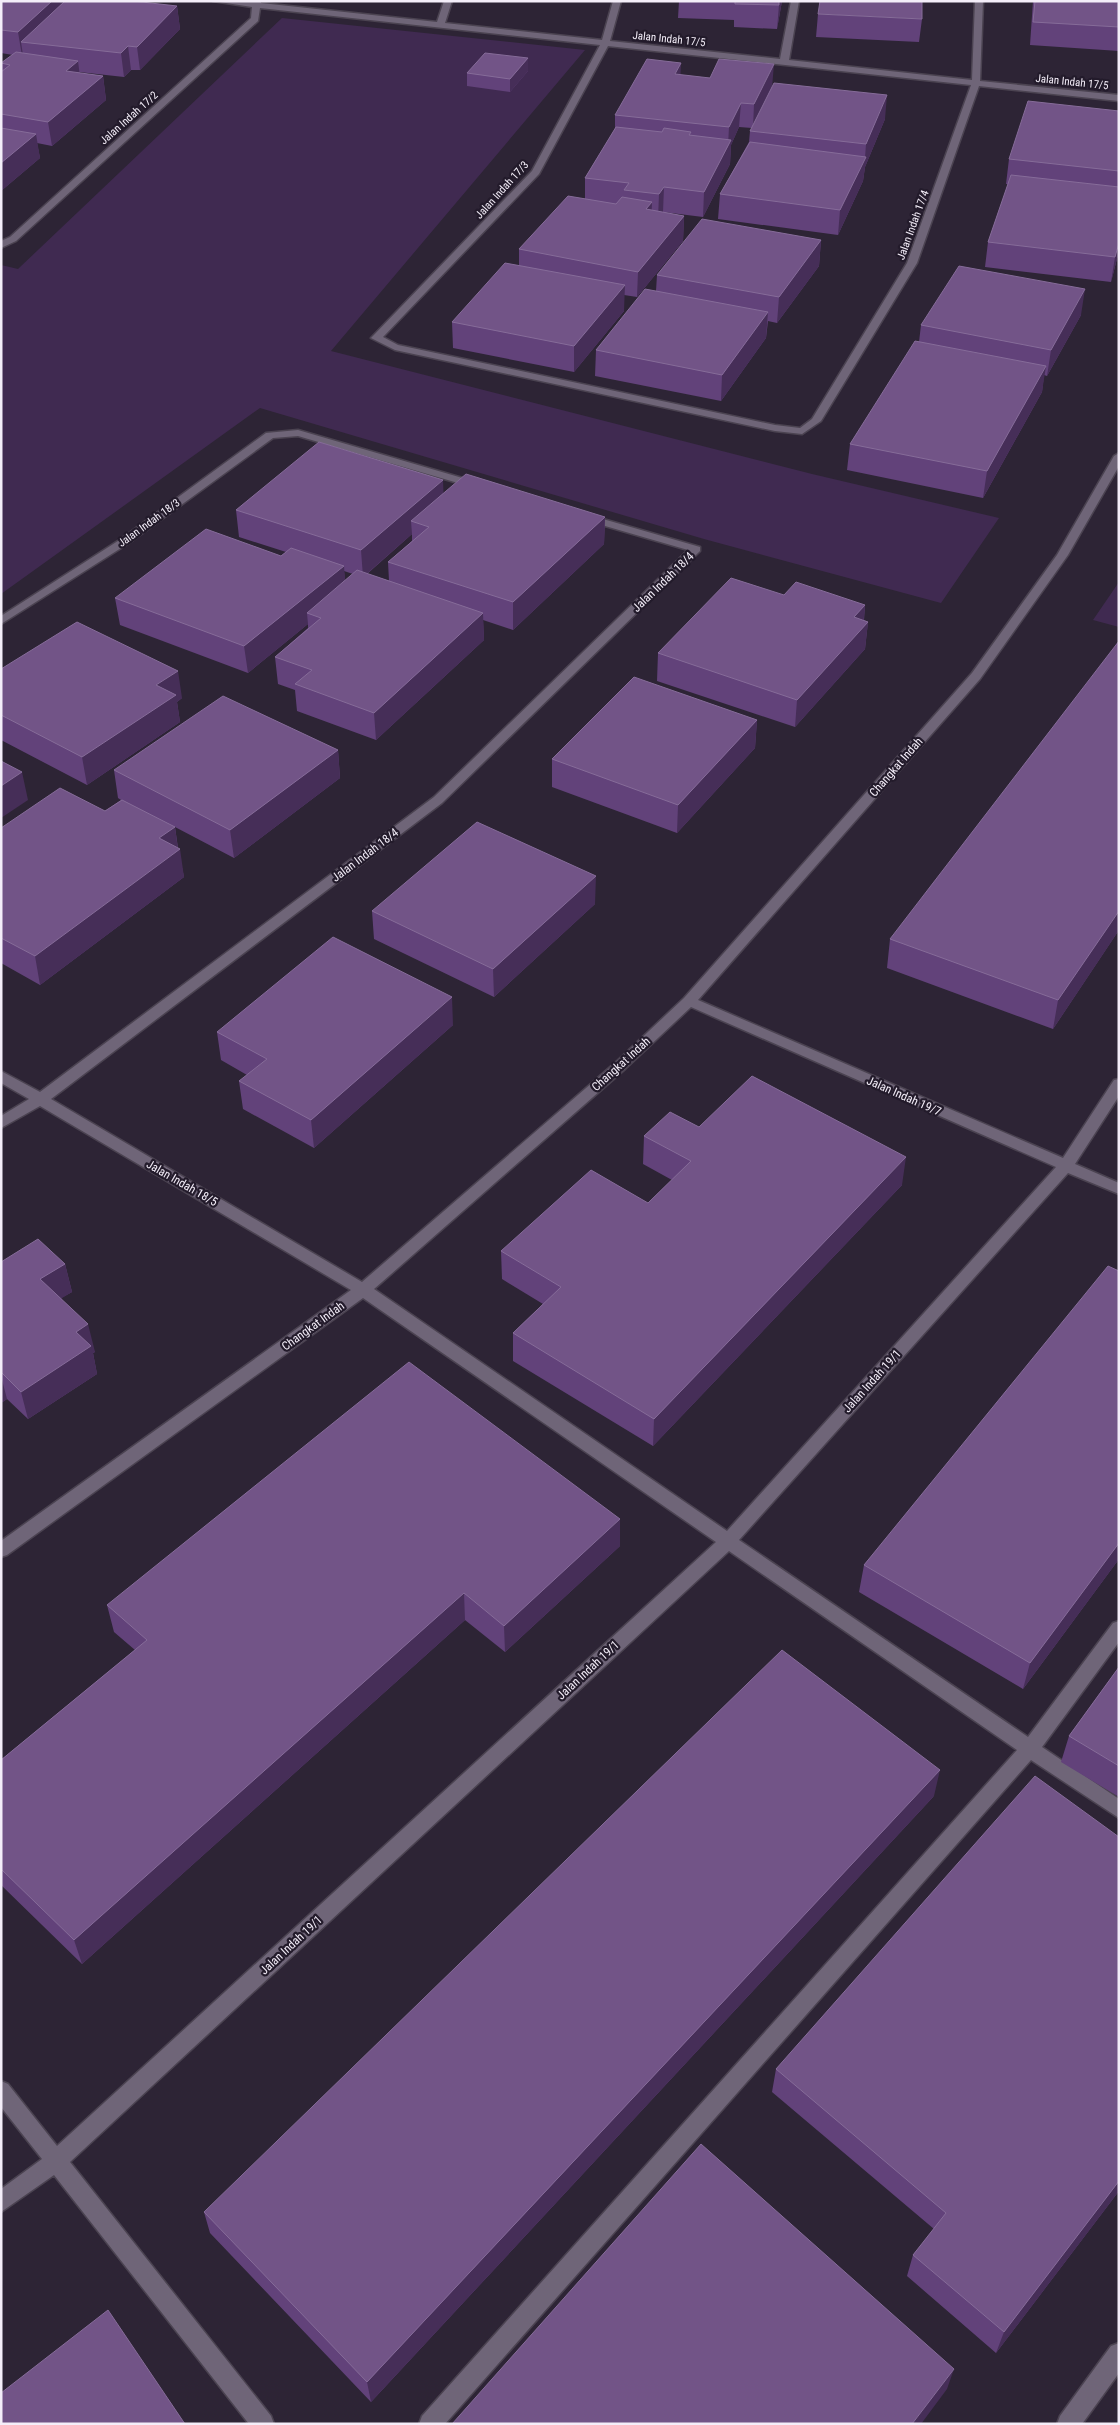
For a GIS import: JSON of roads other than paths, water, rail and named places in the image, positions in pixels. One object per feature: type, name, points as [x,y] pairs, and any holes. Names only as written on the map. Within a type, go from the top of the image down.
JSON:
[{"type":"street","name":"Jalan Indah 17/5","points":[[217,1],[256,3],[440,25],[1119,98]]},
{"type":"street","points":[[440,25],[448,1]]},
{"type":"street","name":"Jalan Indah 17/3","points":[[617,1],[605,43],[536,172],[395,321],[376,338],[404,349],[774,428],[802,430]]},
{"type":"street","points":[[784,62],[795,1]]},
{"type":"street","name":"Jalan Indah 17/4","points":[[802,430],[816,421],[912,263],[976,83],[979,1]]},
{"type":"street","name":"Jalan Indah 17/2","points":[[3,245],[255,19],[256,3]]},
{"type":"street","name":"Jalan Indah 18/3","points":[[1,621],[125,541],[270,435],[298,433],[488,488]]},
{"type":"street","name":"Changkat Indah","points":[[1,1550],[363,1290],[620,1066],[689,1001],[976,676],[1062,555],[1119,456]]},
{"type":"street","name":"Jalan Indah 18/4","points":[[1,1123],[41,1100],[438,800],[696,549],[573,513]]},
{"type":"street","name":"Jalan Indah 19/7","points":[[689,1001],[1119,1189]]},
{"type":"street","name":"Jalan Indah 18/5","points":[[1,1076],[363,1290],[1119,1810]]},
{"type":"street","name":"Jalan Indah 19/1","points":[[1,2202],[56,2161],[728,1541],[1065,1166],[1119,1084]]},
{"type":"street","points":[[430,2424],[1030,1748],[1119,1628]]},
{"type":"street","points":[[1,2091],[263,2424]]},
{"type":"street","points":[[1068,2424],[1119,2354]]}]
